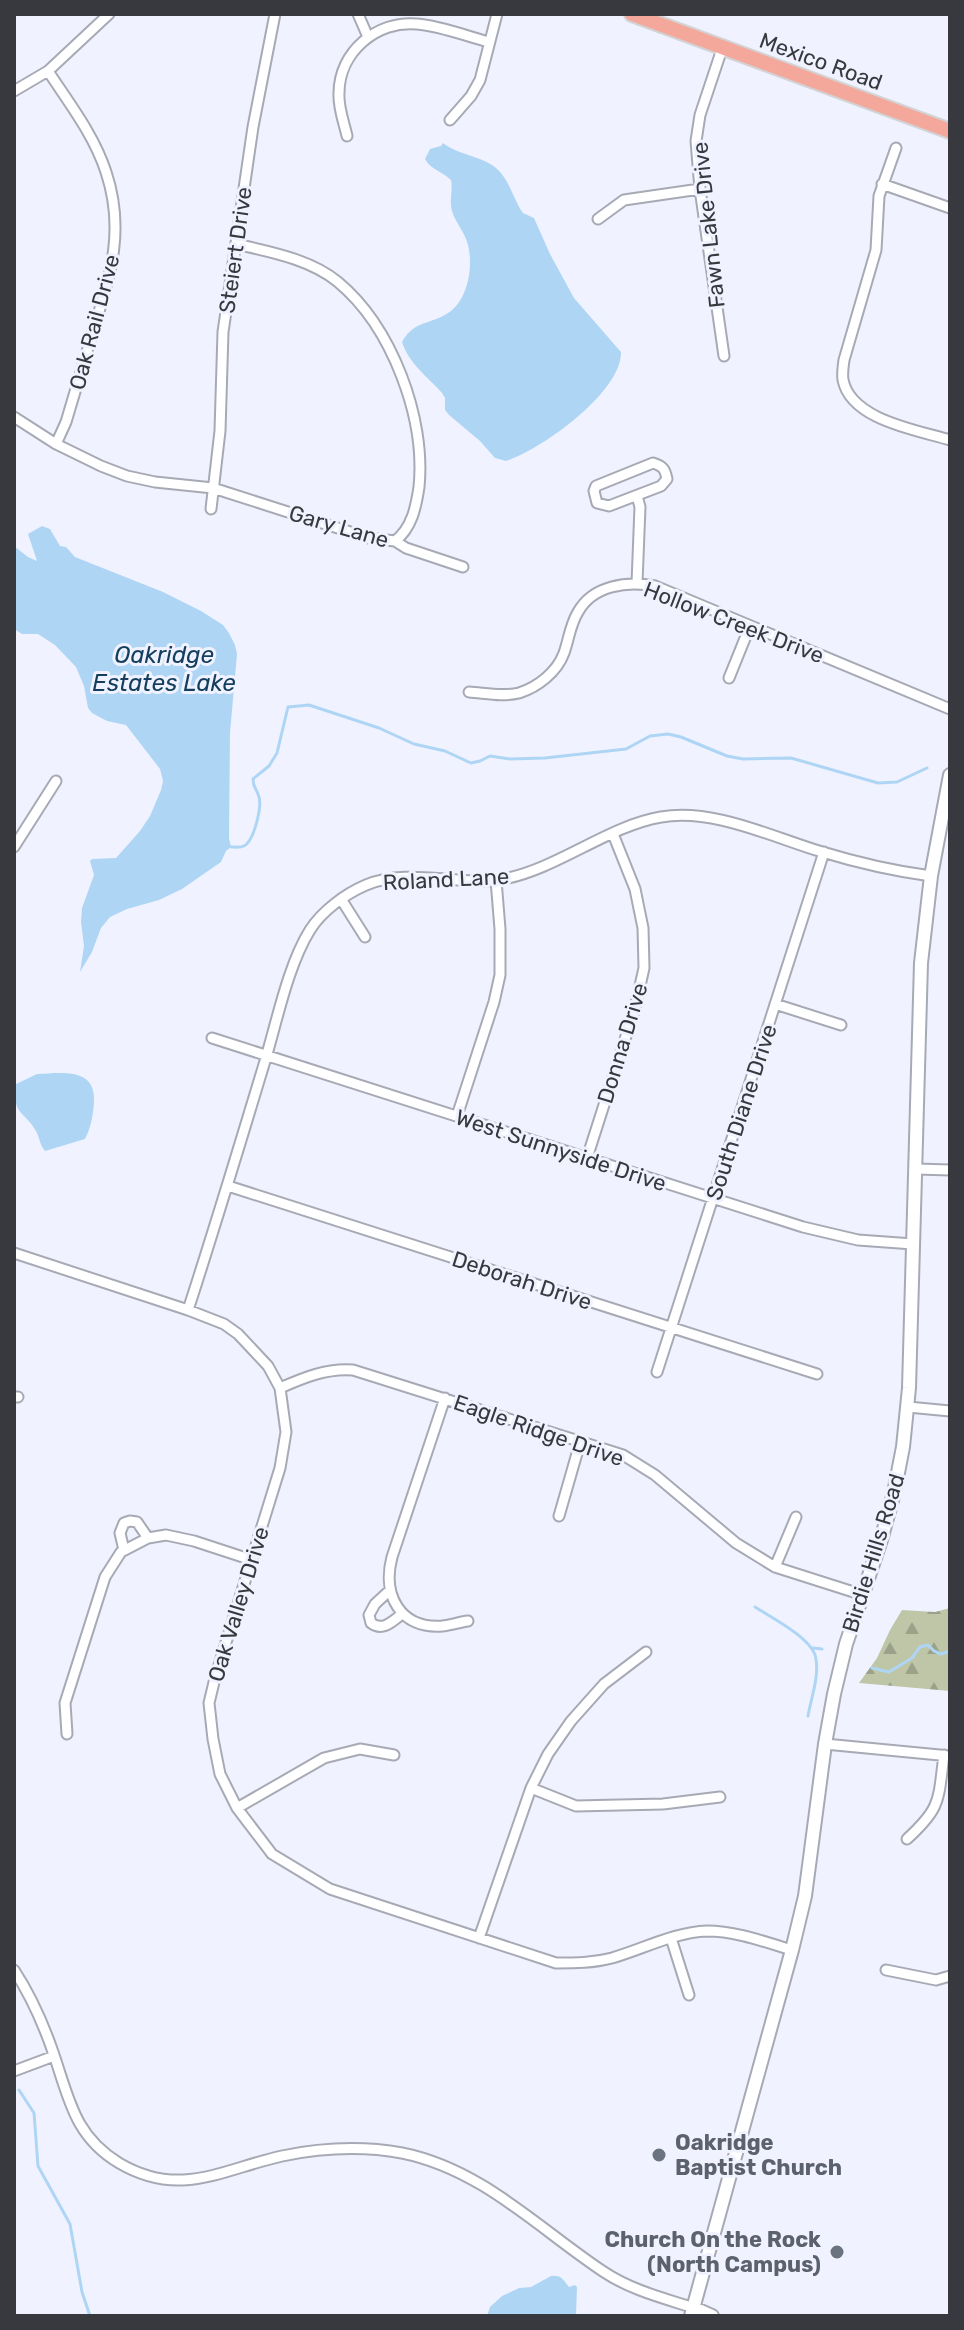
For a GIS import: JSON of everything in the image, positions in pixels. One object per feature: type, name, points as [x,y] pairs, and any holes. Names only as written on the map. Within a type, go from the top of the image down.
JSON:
[{"type":"main road","name":"Mexico Road","points":[[632,14],[950,131]]},
{"type":"main road","name":"Birdie Hills Road","points":[[692,2312],[792,1950],[805,1896],[825,1744],[846,1644],[894,1493],[903,1447],[908,1407],[921,963],[931,876],[950,775]]},
{"type":"main road","points":[[692,2312],[712,2316]]},
{"type":"street","points":[[88,34],[97,14]]},
{"type":"street","points":[[14,91],[48,71],[109,14]]},
{"type":"street","name":"Steiert Drive","points":[[211,509],[220,431],[223,332],[253,127],[275,14]]},
{"type":"street","points":[[358,14],[368,37]]},
{"type":"street","points":[[389,14],[394,25]]},
{"type":"street","points":[[450,120],[480,80],[497,14]]},
{"type":"street","points":[[347,136],[339,91],[347,63],[368,37],[394,25],[418,24],[489,42]]},
{"type":"street","name":"Fawn Lake Drive","points":[[722,49],[700,115],[696,141],[724,356]]},
{"type":"street","name":"Oak Rail Drive","points":[[48,71],[93,141],[113,194],[116,221],[111,271],[66,422],[56,444]]},
{"type":"street","points":[[896,148],[882,184],[876,250],[844,360],[843,379],[849,394],[868,413],[950,440]]},
{"type":"street","points":[[882,184],[950,208]]},
{"type":"street","points":[[598,219],[624,200],[700,189]]},
{"type":"street","points":[[236,244],[271,252],[322,271],[353,297],[380,334],[408,395],[418,435],[420,479],[417,500],[404,535],[395,541]]},
{"type":"street","name":"Gary Lane","points":[[14,417],[56,444],[127,476],[213,488],[369,538],[395,541],[406,548],[463,567]]},
{"type":"street","points":[[653,463],[661,465],[667,479],[661,486],[637,496],[604,506],[597,503],[594,491],[602,482],[653,463]]},
{"type":"street","points":[[637,496],[640,507],[637,583]]},
{"type":"street","name":"Hollow Creek Drive","points":[[469,692],[517,693],[545,679],[556,669],[578,611],[589,597],[620,584],[637,583],[655,586],[950,709]]},
{"type":"street","points":[[729,678],[750,626]]},
{"type":"street","points":[[14,847],[56,781]]},
{"type":"street","name":"Roland Lane","points":[[188,1310],[301,945],[311,927],[341,899],[366,885],[398,878],[496,880],[544,867],[656,817],[691,815],[880,867],[931,876]]},
{"type":"street","name":"Donna Drive","points":[[587,1158],[635,1008],[644,968],[643,928],[635,889],[613,834]]},
{"type":"street","name":"South Diane Drive","points":[[657,1372],[824,852]]},
{"type":"street","points":[[457,1116],[500,975],[496,880]]},
{"type":"street","points":[[341,899],[365,937]]},
{"type":"street","points":[[775,1004],[841,1025]]},
{"type":"street","name":"West Sunnyside Drive","points":[[212,1038],[836,1236],[913,1244]]},
{"type":"street","points":[[916,1169],[950,1170]]},
{"type":"street","name":"Deborah Drive","points":[[228,1186],[817,1374]]},
{"type":"street","name":"Oak Valley Drive","points":[[14,1253],[224,1324],[238,1334],[268,1366],[280,1388],[286,1432],[280,1468],[209,1703],[220,1774],[237,1808],[272,1854],[330,1889],[556,1963],[588,1963],[671,1938],[706,1931],[751,1937],[792,1950]]},
{"type":"street","name":"Eagle Ridge Drive","points":[[280,1388],[319,1373],[353,1370],[623,1455],[655,1475],[736,1543],[775,1567],[863,1595]]},
{"type":"street","points":[[445,1398],[392,1557],[389,1591],[402,1614],[414,1621],[440,1626],[468,1621]]},
{"type":"street","points":[[908,1407],[950,1411]]},
{"type":"street","points":[[559,1516],[580,1443]]},
{"type":"street","points":[[775,1567],[796,1517]]},
{"type":"street","points":[[124,1550],[120,1533],[124,1523],[137,1522],[148,1538]]},
{"type":"street","points":[[67,1734],[65,1703],[105,1577],[124,1550],[148,1538],[166,1535],[252,1560]]},
{"type":"street","points":[[389,1591],[375,1604],[369,1615],[371,1623],[385,1626],[402,1614]]},
{"type":"street","points":[[479,1938],[531,1788],[548,1754],[571,1721],[604,1684],[646,1652]]},
{"type":"street","points":[[825,1744],[947,1756],[934,1811],[907,1839]]},
{"type":"street","points":[[237,1808],[324,1758],[360,1749],[394,1755]]},
{"type":"street","points":[[531,1788],[576,1806],[663,1804],[720,1797]]},
{"type":"street","points":[[671,1938],[689,1995]]},
{"type":"street","points":[[14,1970],[39,2015],[74,2115],[102,2151],[119,2163],[139,2172],[177,2180],[198,2180],[311,2151],[336,2148],[402,2153],[474,2180],[501,2196],[604,2272],[624,2284],[692,2312]]},
{"type":"street","points":[[886,1970],[936,1980],[950,1976]]},
{"type":"street","points":[[14,2071],[54,2056]]},
{"type":"green space","points":[[950,1608],[950,1691],[859,1683],[877,1658],[902,1610],[935,1612]]},
{"type":"water","points":[[443,143],[490,164],[501,173],[523,213],[534,218],[574,298],[621,352],[618,368],[594,401],[539,445],[506,461],[495,458],[449,415],[442,393],[414,364],[402,342],[417,326],[441,317],[455,307],[468,279],[469,248],[452,211],[451,180],[425,159],[430,149]]},
{"type":"water","name":"Oakridge Estates Lake","points":[[42,526],[50,529],[60,546],[66,547],[75,557],[163,592],[223,625],[237,654],[230,733],[231,847],[221,862],[182,889],[110,917],[101,928],[80,972],[84,946],[82,908],[94,875],[90,861],[116,858],[150,816],[163,781],[160,769],[126,725],[107,721],[88,708],[76,667],[55,645],[38,634],[22,634],[14,629],[14,546],[37,561],[28,534]]},
{"type":"water","points":[[37,1074],[76,1074],[89,1083],[94,1102],[85,1139],[45,1151],[43,1149],[33,1126],[18,1109],[14,1096],[14,1085]]},
{"type":"water","points":[[551,2276],[560,2277],[569,2287],[577,2287],[576,2316],[487,2316],[490,2307],[502,2296],[519,2288],[531,2287]]},
{"type":"waterway","points":[[231,847],[244,846],[254,831],[260,802],[253,779],[269,766],[277,753],[288,707],[309,705],[379,728],[414,744],[445,751],[471,763],[490,756],[545,758],[626,749],[650,736],[668,734],[727,756],[743,759],[791,758],[878,783],[897,782],[927,768]]},
{"type":"waterway","points":[[755,1607],[791,1630],[814,1651],[816,1673],[808,1716]]},
{"type":"waterway","points":[[872,1668],[889,1672],[912,1658],[920,1647],[928,1645],[941,1654],[950,1651]]},
{"type":"waterway","points":[[813,1648],[822,1649]]},
{"type":"waterway","points":[[19,2090],[34,2113],[38,2166],[70,2224],[82,2292],[90,2316]]},
{"type":"place","name":"Oakridge Baptist Church","points":[[659,2155]]},
{"type":"place","name":"Church On the Rock (North Campus)","points":[[837,2252]]}]
